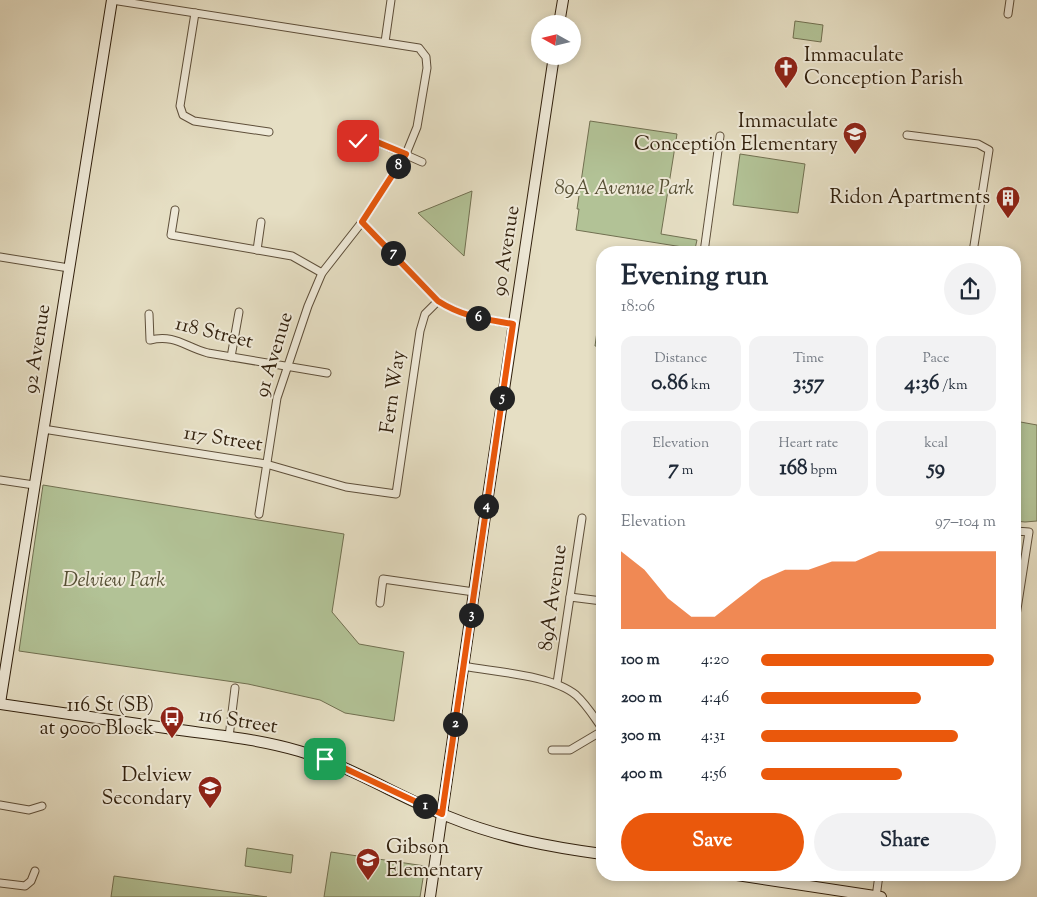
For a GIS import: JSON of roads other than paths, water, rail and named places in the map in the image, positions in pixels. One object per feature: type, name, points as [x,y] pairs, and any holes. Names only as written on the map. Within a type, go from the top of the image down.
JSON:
[{"type":"street","points":[[112,0],[385,42],[392,0]]},
{"type":"street","name":"92 Avenue","points":[[0,703],[112,0]]},
{"type":"street","points":[[560,15],[563,0]]},
{"type":"street","points":[[1008,14],[1010,0]]},
{"type":"street","points":[[195,13],[180,106],[183,115],[194,121],[269,132]]},
{"type":"street","name":"91 Avenue","points":[[259,514],[277,398],[286,366],[308,306],[322,273],[362,222],[406,154],[417,127],[427,68],[426,57],[419,48],[385,42]]},
{"type":"street","name":"90 Avenue","points":[[430,897],[553,65]]},
{"type":"street","points":[[907,135],[978,144],[989,150],[974,246]]},
{"type":"street","points":[[705,246],[720,136]]},
{"type":"street","points":[[358,141],[377,142],[422,162]]},
{"type":"street","points":[[175,210],[171,235],[292,256],[322,273]]},
{"type":"street","points":[[257,250],[261,222]]},
{"type":"street","points":[[362,222],[438,301],[453,310],[470,316],[513,324]]},
{"type":"street","points":[[0,257],[69,268]]},
{"type":"street","name":"Fern Way","points":[[396,494],[420,331],[425,314],[438,301]]},
{"type":"street","points":[[231,357],[239,312]]},
{"type":"street","name":"118 Street","points":[[149,314],[150,340],[161,337],[182,342],[195,349],[231,357],[327,373]]},
{"type":"street","name":"117 Street","points":[[43,429],[266,464],[346,487],[396,494]]},
{"type":"street","points":[[0,480],[34,486]]},
{"type":"street","name":"89A Avenue","points":[[557,683],[582,518]]},
{"type":"street","points":[[1021,531],[1028,532],[1021,580]]},
{"type":"street","points":[[380,603],[383,579],[474,592]]},
{"type":"street","points":[[570,597],[596,600]]},
{"type":"street","points":[[463,666],[557,683],[581,699],[596,721]]},
{"type":"street","points":[[228,737],[235,688]]},
{"type":"street","name":"116 Street","points":[[0,703],[274,745],[325,759],[442,814],[484,831],[515,840],[596,853]]},
{"type":"street","points":[[552,750],[570,750],[596,734]]},
{"type":"street","points":[[0,805],[29,810],[42,806]]},
{"type":"street","points":[[0,883],[25,886],[31,881],[35,871]]},
{"type":"street","points":[[775,881],[878,897],[879,881]]},
{"type":"place","name":"Immaculate Conception Parish","points":[[786,89]]},
{"type":"place","name":"Immaculate Conception Elementary","points":[[855,155]]},
{"type":"place","name":"Ridon Apartments","points":[[1008,219]]},
{"type":"place","name":"116 St (SB) at 9000 Block","points":[[172,739]]},
{"type":"place","name":"Delview Secondary","points":[[210,809]]},
{"type":"place","name":"Gibson Elementary","points":[[368,881]]},
{"type":"park label","name":"89A Avenue Park","points":[[624,189]]},
{"type":"park label","name":"Delview Park","points":[[114,581]]}]
